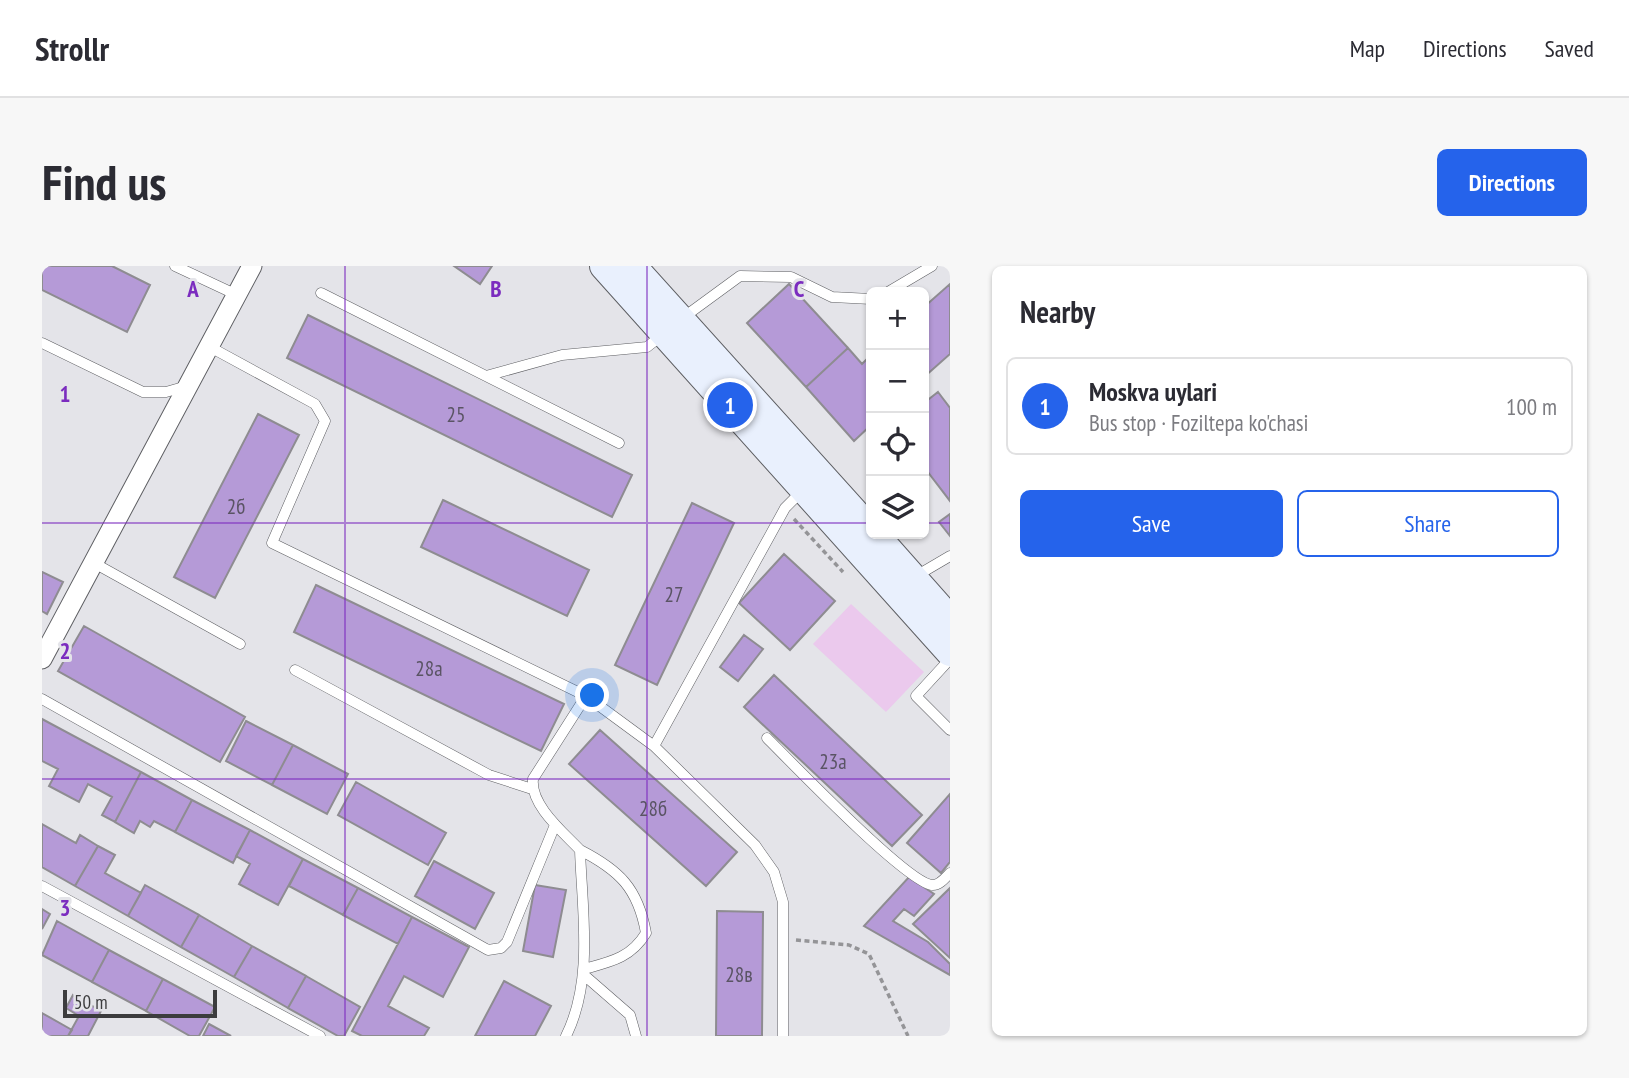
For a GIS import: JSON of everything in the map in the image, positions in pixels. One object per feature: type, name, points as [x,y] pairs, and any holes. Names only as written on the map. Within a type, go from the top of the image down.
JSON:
[{"type":"main road","points":[[604,266],[672,327],[905,585],[950,620]]},
{"type":"main road","points":[[632,266],[672,327]]},
{"type":"main road","points":[[813,481],[866,526]]},
{"type":"main road","points":[[877,539],[950,652]]},
{"type":"street","points":[[42,659],[252,266]]},
{"type":"lane","points":[[175,266],[237,295]]},
{"type":"lane","points":[[896,287],[932,266]]},
{"type":"lane","points":[[486,376],[562,355],[648,346],[740,276],[791,277],[832,297],[866,299]]},
{"type":"lane","points":[[321,293],[619,443]]},
{"type":"lane","points":[[42,344],[144,392],[166,392],[189,386]]},
{"type":"lane","points":[[210,347],[315,404],[326,421],[272,543],[586,696],[654,746],[755,845],[774,872],[783,902],[783,1036]]},
{"type":"lane","points":[[654,746],[785,508],[813,481]]},
{"type":"lane","points":[[905,585],[950,556]]},
{"type":"lane","points":[[94,563],[240,644]]},
{"type":"lane","points":[[950,659],[916,696],[950,730]]},
{"type":"lane","points":[[295,670],[489,775],[532,789]]},
{"type":"lane","points":[[584,972],[620,960],[637,947],[646,933],[643,916],[633,895],[613,867],[580,850],[555,825],[532,789],[533,779],[586,696]]},
{"type":"lane","points":[[42,699],[488,950],[501,948],[508,942],[555,825]]},
{"type":"lane","points":[[767,738],[898,865],[929,885],[937,884],[950,873]]},
{"type":"lane","points":[[566,1036],[575,1019],[584,972],[580,850]]},
{"type":"lane","points":[[42,886],[320,1036]]},
{"type":"lane","points":[[584,972],[630,1015],[636,1036]]},
{"type":"path","points":[[783,940],[849,945],[869,954],[908,1036]]},
{"type":"shaded area","points":[[851,604],[924,672],[886,712],[813,644]]},
{"type":"building","points":[[42,266],[112,266],[150,285],[127,332],[42,290]]},
{"type":"building","points":[[454,266],[492,266],[480,284]]},
{"type":"building","points":[[789,284],[848,348],[806,387],[747,323]]},
{"type":"building","points":[[950,284],[950,354],[929,373],[929,350],[929,303]]},
{"type":"building","points":[[308,315],[632,475],[612,517],[287,358]]},
{"type":"building","points":[[848,348],[862,364],[866,360],[866,430],[854,441],[806,387]]},
{"type":"building","points":[[938,392],[950,408],[950,501],[929,474],[929,399]]},
{"type":"building","points":[[258,414],[299,435],[215,598],[174,577]]},
{"type":"building","points":[[443,500],[589,570],[567,616],[421,547]]},
{"type":"building","points":[[692,503],[734,523],[657,685],[615,665]]},
{"type":"building","points":[[950,514],[950,536],[939,522]]},
{"type":"building","points":[[784,554],[835,601],[790,650],[739,603]]},
{"type":"building","points":[[42,572],[63,582],[47,614],[42,611]]},
{"type":"building","points":[[316,585],[564,704],[541,751],[294,632]]},
{"type":"building","points":[[84,626],[245,717],[220,762],[58,671]]},
{"type":"building","points":[[744,635],[763,649],[738,681],[720,667]]},
{"type":"building","points":[[774,675],[922,815],[892,846],[744,707]]},
{"type":"building","points":[[42,719],[141,772],[115,822],[102,815],[112,797],[88,784],[79,802],[49,786],[58,769],[42,761]]},
{"type":"building","points":[[246,721],[293,745],[272,785],[226,761]]},
{"type":"building","points":[[600,730],[737,852],[706,886],[569,764]]},
{"type":"building","points":[[293,745],[348,774],[327,814],[272,785]]},
{"type":"building","points":[[141,772],[192,800],[175,832],[154,821],[150,827],[140,821],[134,833],[115,822]]},
{"type":"building","points":[[356,782],[446,833],[428,865],[338,815]]},
{"type":"building","points":[[950,794],[950,862],[941,873],[907,843]]},
{"type":"building","points":[[192,800],[250,830],[233,863],[175,832]]},
{"type":"building","points":[[42,824],[76,843],[80,835],[98,846],[75,886],[42,867]]},
{"type":"building","points":[[250,830],[303,859],[278,905],[239,884],[250,864],[236,856]]},
{"type":"building","points":[[98,846],[115,855],[105,873],[141,893],[128,916],[75,886]]},
{"type":"building","points":[[303,859],[358,888],[343,915],[289,886]]},
{"type":"building","points":[[434,861],[494,893],[475,929],[415,896]]},
{"type":"building","points":[[909,877],[934,894],[914,916],[904,909],[893,921],[928,942],[950,964],[950,975],[864,926]]},
{"type":"building","points":[[145,885],[199,915],[181,947],[128,916]]},
{"type":"building","points":[[535,885],[566,890],[553,957],[523,951]]},
{"type":"building","points":[[358,888],[412,917],[398,944],[343,915]]},
{"type":"building","points":[[950,888],[950,958],[913,924]]},
{"type":"building","points":[[42,909],[50,914],[42,929]]},
{"type":"building","points":[[717,911],[763,912],[762,1036],[716,1036]]},
{"type":"building","points":[[199,915],[252,946],[234,977],[181,947]]},
{"type":"building","points":[[412,917],[469,947],[443,997],[404,976],[388,1006],[429,1028],[424,1036],[362,1036],[352,1031]]},
{"type":"building","points":[[57,921],[109,950],[92,982],[42,955]]},
{"type":"building","points":[[252,946],[306,976],[288,1008],[234,977]]},
{"type":"building","points":[[109,950],[163,979],[146,1011],[92,982]]},
{"type":"building","points":[[306,976],[360,1007],[344,1036],[338,1036],[288,1008]]},
{"type":"building","points":[[163,979],[215,1007],[199,1036],[190,1036],[146,1011]]},
{"type":"building","points":[[504,981],[551,1006],[535,1036],[475,1036]]},
{"type":"building","points":[[73,995],[101,1011],[88,1036],[68,1036],[79,1016],[66,1008]]},
{"type":"building","points":[[42,1013],[72,1030],[68,1036],[42,1036]]},
{"type":"building","points":[[209,1024],[231,1036],[203,1036]]},
{"type":"place","name":"Moskva uylari","points":[[730,405]]}]
